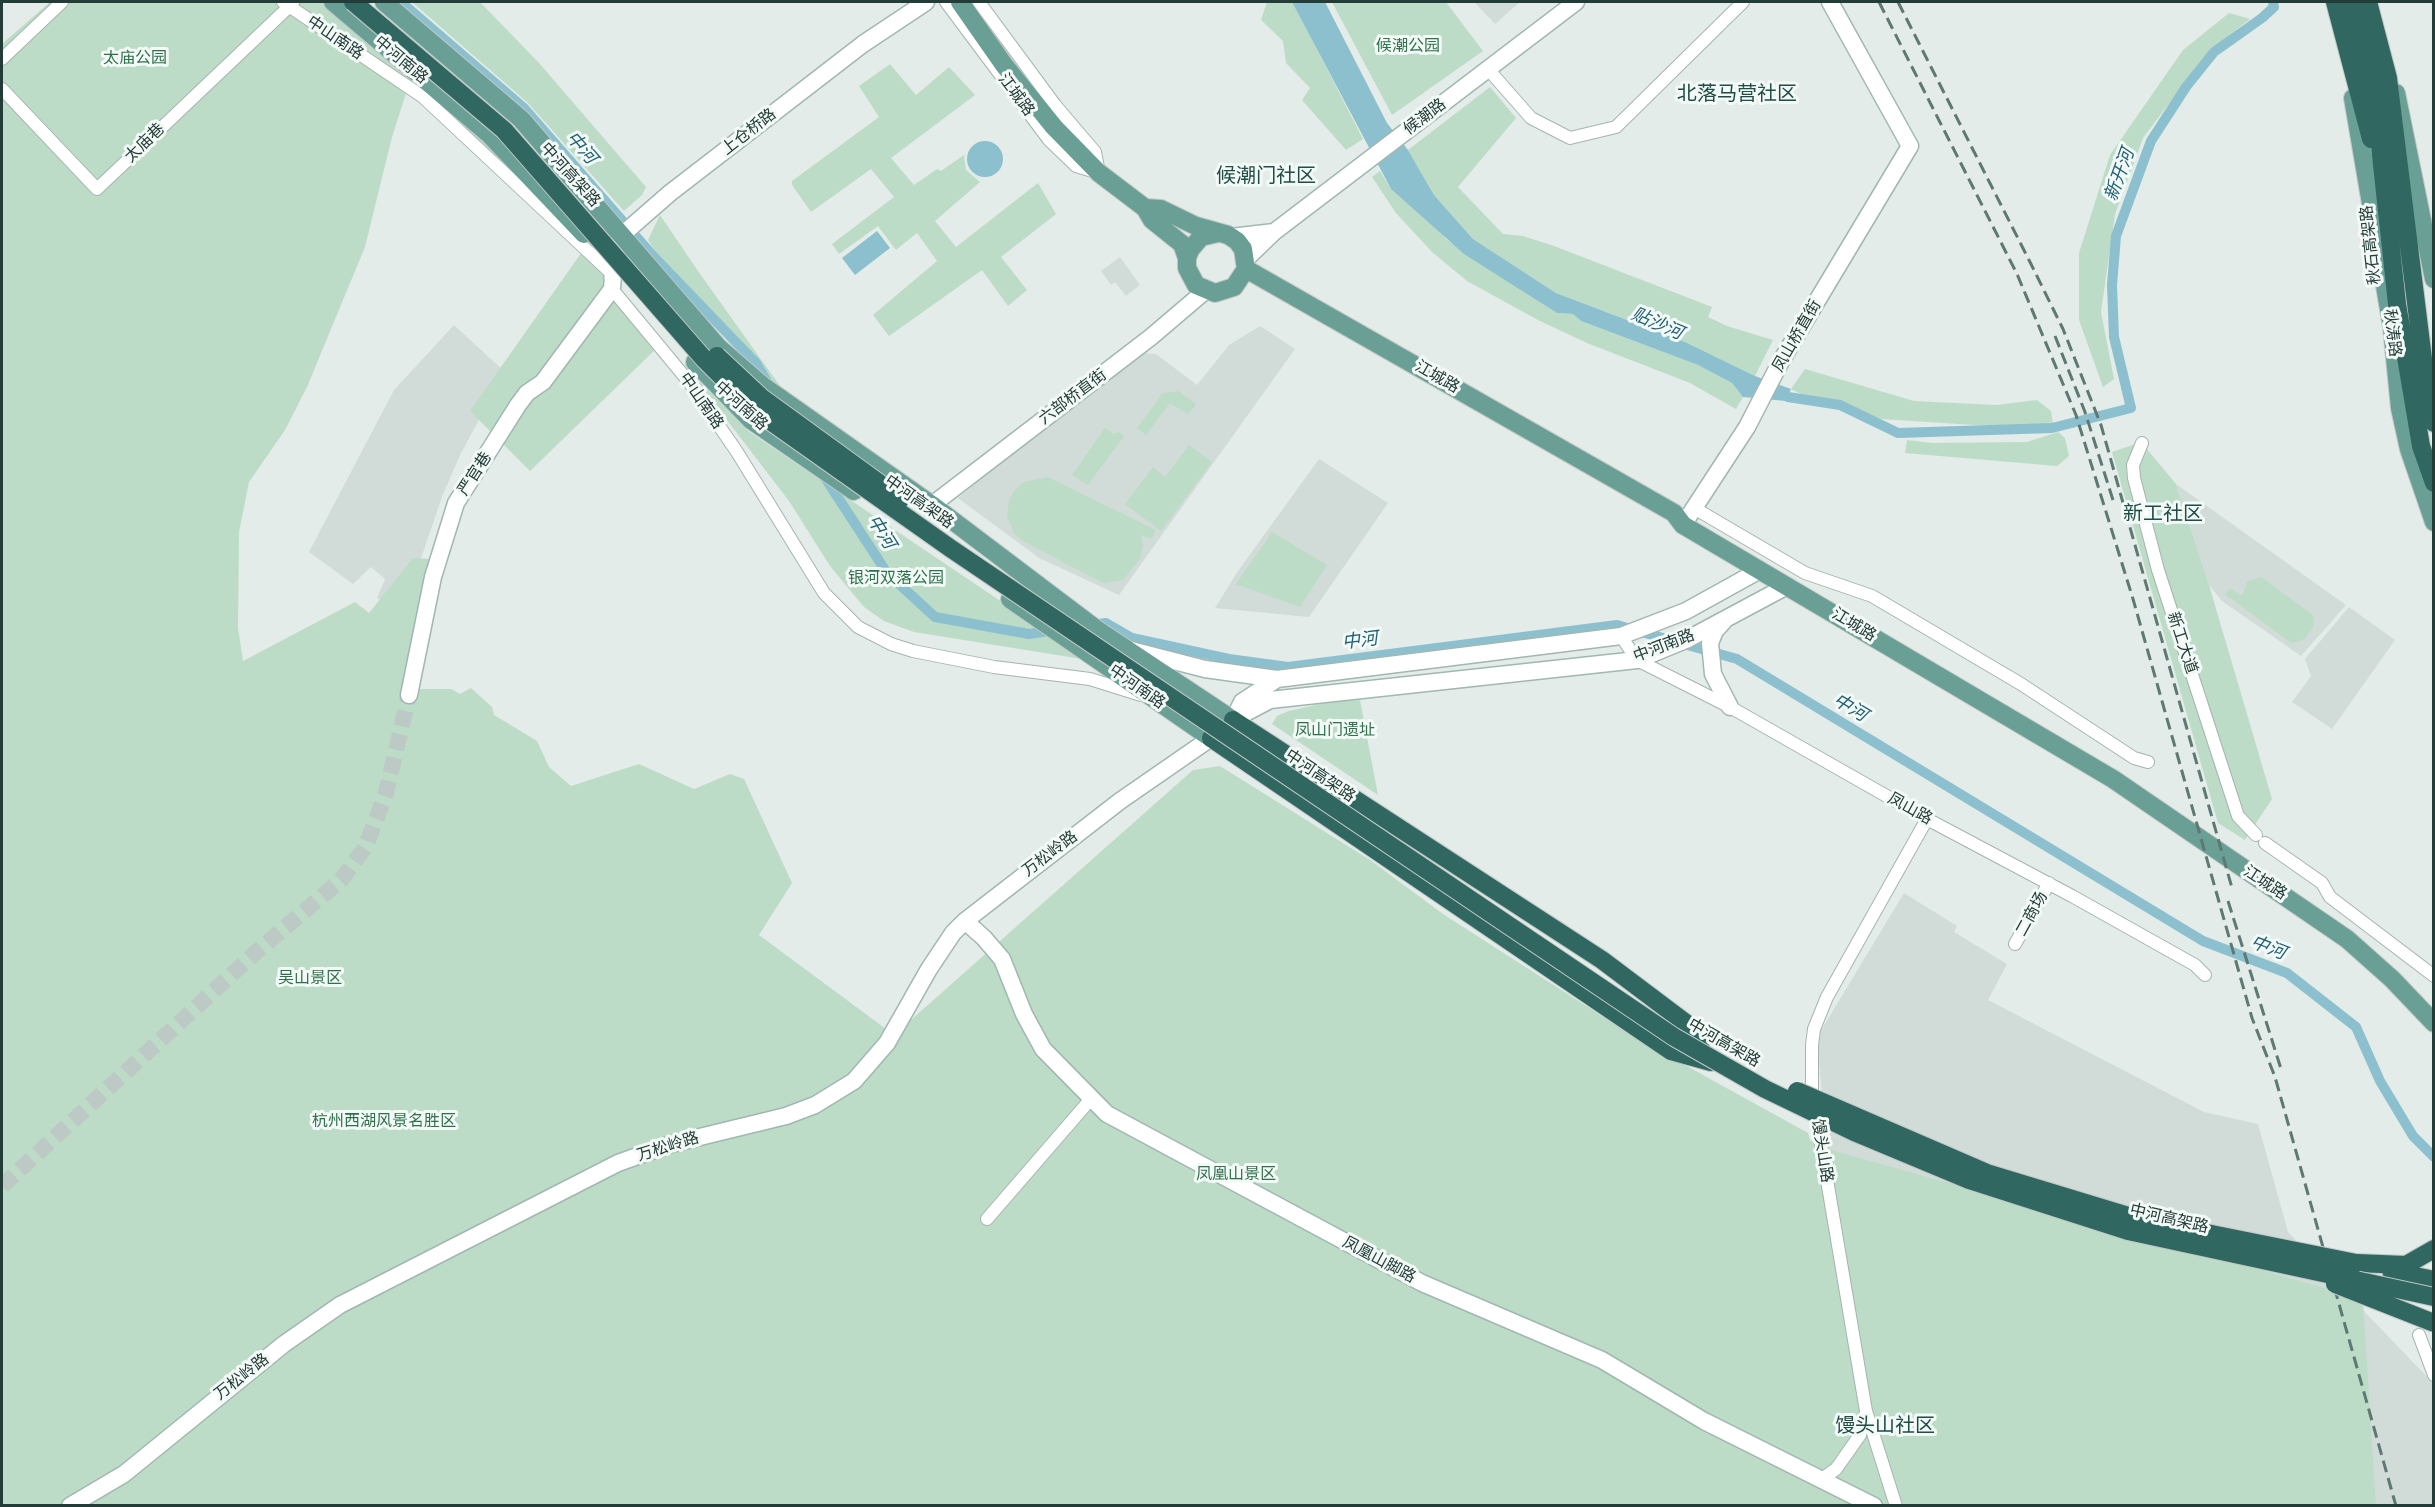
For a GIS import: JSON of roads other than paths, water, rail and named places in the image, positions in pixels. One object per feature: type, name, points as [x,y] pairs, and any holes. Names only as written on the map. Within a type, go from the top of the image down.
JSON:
[{"type":"highway","name":"中河高架路","points":[[353,2],[504,130],[705,360],[756,411],[950,548],[1239,746],[1674,1037],[1854,1132],[1970,1180],[2128,1231],[2433,1297]]},
{"type":"highway","name":"中河高架路","points":[[371,2],[511,121],[583,200],[714,353],[762,398],[1078,627],[1313,785],[1703,1039],[1772,1080],[1987,1173],[2142,1220],[2433,1280]]},
{"type":"highway","points":[[2335,2],[2384,184]]},
{"type":"highway","name":"秋石高架路","points":[[2351,2],[2373,81],[2397,304],[2421,446],[2433,483]]},
{"type":"highway","points":[[2368,2],[2388,78],[2427,391],[2433,423]]},
{"type":"highway","points":[[2391,73],[2415,216],[2433,375]]},
{"type":"highway","points":[[1233,720],[1602,960],[1687,1024],[1703,1039]]},
{"type":"highway","points":[[1211,738],[1671,1051],[1727,1067]]},
{"type":"highway","points":[[2356,1263],[2406,1265],[2432,1250]]},
{"type":"highway","points":[[2292,1266],[2433,1323]]},
{"type":"main road","name":"中河南路","points":[[333,2],[490,135],[615,267],[698,366],[751,420],[1211,738]]},
{"type":"main road","name":"中河南路","points":[[384,2],[521,119],[628,229],[718,347],[764,387],[935,503],[1090,624],[1233,720]]},
{"type":"main road","name":"江城路","points":[[960,2],[1004,65],[1047,118],[1099,172],[1145,208],[1152,220],[1182,244],[1190,277],[1205,291]]},
{"type":"main road","name":"秋涛路","points":[[2327,2],[2343,41],[2392,327],[2400,408],[2409,449],[2433,522]]},
{"type":"main road","points":[[2374,2],[2402,117],[2433,279]]},
{"type":"main road","name":"江城路","points":[[1145,208],[1161,209],[1196,226],[1224,235],[1243,249],[1246,264],[1674,513],[1683,525],[2114,779],[2347,939],[2392,979],[2433,1023]]},
{"type":"main road","points":[[1187,258],[1190,250],[1201,237],[1224,235]]},
{"type":"main road","points":[[1205,291],[1215,293],[1234,287],[1246,264]]},
{"type":"street","points":[[2,59],[62,2]]},
{"type":"street","name":"上仓桥路","points":[[628,229],[863,44],[926,2]]},
{"type":"street","name":"江城路","points":[[946,2],[1049,140],[1076,166],[1099,172],[1095,152],[1055,105],[979,2]]},
{"type":"street","name":"候潮路","points":[[1246,264],[1274,232],[1576,2]]},
{"type":"street","points":[[1488,69],[1531,117],[1570,138],[1616,127],[1743,2]]},
{"type":"street","name":"凤山桥直街","points":[[1683,525],[1758,405],[1910,146],[1830,2]]},
{"type":"street","name":"太庙巷","points":[[2,89],[97,189],[289,3]]},
{"type":"street","name":"中山南路","points":[[289,3],[423,97],[610,272],[612,289],[689,382],[737,452],[824,593],[858,627],[891,644],[913,651],[994,667],[1090,679],[1156,700]]},
{"type":"street","points":[[612,289],[615,249],[628,229]]},
{"type":"street","points":[[1224,235],[1274,232]]},
{"type":"street","name":"严官巷","points":[[409,695],[433,577],[456,503],[518,405],[527,393],[543,382],[612,289]]},
{"type":"street","name":"六部桥直街","points":[[935,503],[1151,337],[1205,291]]},
{"type":"street","name":"新工大道","points":[[2142,443],[2133,465],[2134,478],[2158,570],[2238,816],[2260,839],[2322,884],[2330,897],[2433,976]]},
{"type":"street","points":[[1694,508],[1805,573],[1872,596],[2031,691],[2134,758],[2148,762]]},
{"type":"street","name":"中河南路","points":[[1127,649],[1204,669],[1277,680],[1623,635],[1686,611],[1760,570]]},
{"type":"street","name":"中河南路","points":[[1233,720],[1270,700],[1637,660],[1688,639],[1787,586]]},
{"type":"street","points":[[1728,617],[1715,630],[1710,643],[1717,684],[1730,707]]},
{"type":"street","name":"凤山路","points":[[1623,635],[1637,660],[1730,707],[1927,819],[2049,883],[2194,965],[2205,975]]},
{"type":"street","points":[[1233,720],[1242,702],[1277,680]]},
{"type":"street","name":"万松岭路","points":[[70,1506],[133,1468],[276,1350],[340,1305],[618,1163],[671,1144],[786,1116],[837,1093],[854,1081],[878,1056],[934,960],[965,921],[1120,801],[1211,738],[1233,720]]},
{"type":"street","name":"馒头山路","points":[[1896,1506],[1866,1411],[1813,1099],[1812,1045],[1814,1029],[1827,997],[1927,819]]},
{"type":"street","name":"二商场","points":[[2015,944],[2049,883]]},
{"type":"street","name":"凤凰山脚路","points":[[965,921],[1002,959],[1024,1014],[1043,1049],[1090,1100],[1114,1119],[1413,1278],[1602,1360],[1704,1421],[1874,1506]]},
{"type":"street","points":[[987,1220],[1090,1100]]},
{"type":"street","points":[[2419,1335],[2433,1375]]},
{"type":"street","points":[[1822,1479],[1836,1469],[1860,1435],[1866,1411]]},
{"type":"water","points":[[1292,2],[1325,2],[1387,123],[1408,150],[1434,195],[1473,239],[1556,293],[1685,342],[1755,376],[1791,389],[1786,401],[1743,397],[1732,383],[1698,365],[1581,321],[1573,314],[1557,313],[1464,254],[1391,189]]},
{"type":"water","points":[[985,141],[997,147],[1003,159],[997,171],[985,177],[973,171],[967,159],[973,147]]},
{"type":"water","points":[[877,231],[890,248],[855,275],[842,258]]},
{"type":"waterway","name":"中河","points":[[401,2],[524,108],[654,257],[756,363],[769,385]]},
{"type":"waterway","name":"新开河","points":[[1775,390],[1788,397],[1840,405],[1898,433],[2052,428],[2131,408],[2114,337],[2112,285],[2116,236],[2151,141],[2186,87],[2214,52],[2262,18],[2274,7],[2273,2]]},
{"type":"waterway","name":"中河","points":[[822,473],[887,573],[935,617],[1029,634],[1055,630]]},
{"type":"waterway","name":"中河","points":[[1091,625],[1106,623],[1132,638],[1229,659],[1288,667],[1617,625],[1737,659],[2203,941],[2287,973],[2356,1027],[2380,1081],[2413,1136],[2434,1157]]},
{"type":"tunnel","points":[[2,1186],[255,953],[341,880],[366,846],[386,793],[409,695]]},
{"type":"railway","points":[[1879,2],[2017,274],[2076,415],[2133,599],[2252,1018],[2275,1077],[2396,1506]]},
{"type":"railway","points":[[1898,2],[2063,329],[2101,425],[2232,888]]},
{"type":"railway","points":[[2055,336],[2085,412],[2113,500]]},
{"type":"railway","points":[[2228,901],[2282,1072]]},
{"type":"district","name":"北落马营社区","points":[[1737,94]]},
{"type":"district","name":"候潮门社区","points":[[1266,176]]},
{"type":"district","name":"新工社区","points":[[2163,514]]},
{"type":"district","name":"馒头山社区","points":[[1885,1426]]},
{"type":"park label","name":"候潮公园","points":[[1408,47]]},
{"type":"park label","name":"太庙公园","points":[[135,59]]},
{"type":"park label","name":"银河双落公园","points":[[896,579]]},
{"type":"park label","name":"凤山门遗址","points":[[1335,731]]},
{"type":"park label","name":"吴山景区","points":[[310,979]]},
{"type":"park label","name":"杭州西湖风景名胜区","points":[[384,1122]]},
{"type":"park label","name":"凤凰山景区","points":[[1236,1175]]},
{"type":"water label","name":"贴沙河","points":[[1657,324]]}]
